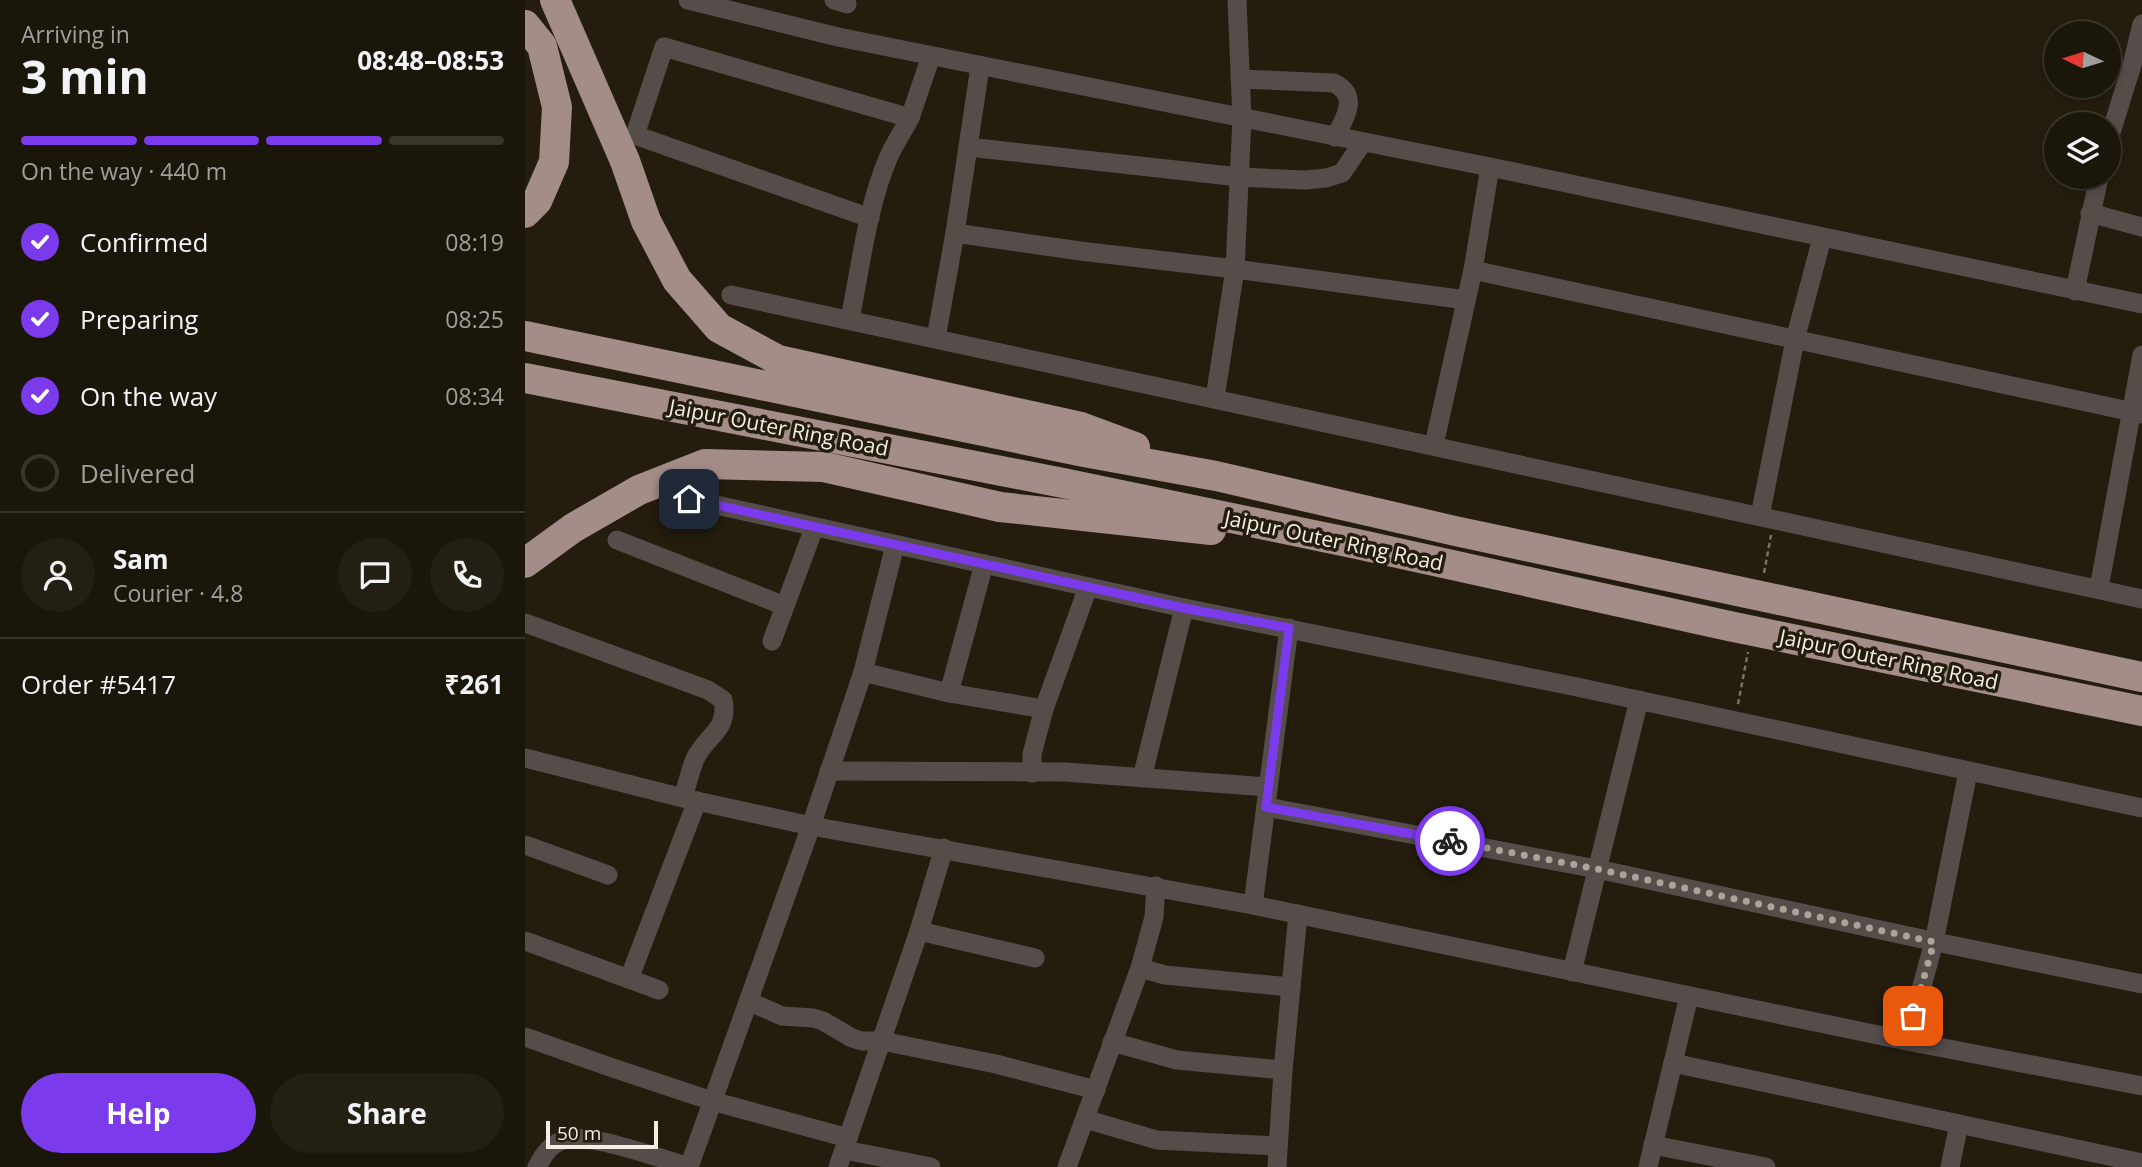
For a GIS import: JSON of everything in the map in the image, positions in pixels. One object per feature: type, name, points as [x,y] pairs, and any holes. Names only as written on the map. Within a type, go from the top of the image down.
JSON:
[{"type":"highway","points":[[555,0],[625,161],[646,221],[677,280],[719,328],[778,360],[1081,428],[1216,476]]},
{"type":"highway","points":[[525,24],[542,46],[557,107],[554,162],[537,201],[525,214]]},
{"type":"highway","points":[[525,336],[658,366],[1216,476]]},
{"type":"highway","name":"Jaipur Outer Ring Road","points":[[525,378],[1063,483],[1729,626],[2142,711]]},
{"type":"highway","points":[[525,563],[573,528],[639,490],[705,464],[824,467],[1000,507],[1357,544]]},
{"type":"highway","name":"Jaipur Outer Ring Road","points":[[1216,476],[1455,531],[2142,677]]},
{"type":"street","points":[[688,0],[838,37],[1490,167],[2142,304]]},
{"type":"street","points":[[1215,398],[1235,269],[1242,118],[1237,0]]},
{"type":"street","points":[[2119,112],[2137,66],[2142,24]]},
{"type":"street","points":[[870,218],[635,135],[664,47],[910,118]]},
{"type":"street","points":[[850,319],[870,218],[890,155],[910,118],[931,56]]},
{"type":"street","points":[[936,338],[980,66]]},
{"type":"street","points":[[1240,79],[1334,83],[1344,88],[1349,98],[1347,114],[1335,137]]},
{"type":"street","points":[[968,147],[1239,177],[1305,180],[1342,173],[1363,142]]},
{"type":"street","points":[[1434,445],[1473,270],[1490,167]]},
{"type":"street","points":[[2075,291],[2096,189]]},
{"type":"street","points":[[2090,213],[2142,227]]},
{"type":"street","points":[[955,233],[1466,300]]},
{"type":"street","points":[[1760,516],[1795,340],[1822,238]]},
{"type":"street","points":[[1473,270],[2137,412]]},
{"type":"street","points":[[731,295],[2142,598]]},
{"type":"street","points":[[2099,588],[2137,412],[2142,355]]},
{"type":"street","points":[[689,499],[1184,608],[1639,700],[2142,808]]},
{"type":"street","points":[[772,641],[814,528]]},
{"type":"street","points":[[617,540],[785,606]]},
{"type":"street","points":[[537,1167],[544,1153],[554,1144],[569,1138],[598,1142],[689,1167],[863,672],[895,545]]},
{"type":"street","points":[[949,693],[984,565]]},
{"type":"street","points":[[1032,773],[1032,754],[1044,709],[1089,587]]},
{"type":"street","points":[[1142,778],[1184,608]]},
{"type":"street","points":[[525,623],[708,690],[723,700],[725,711],[721,725],[701,748],[695,760],[690,799],[629,979]]},
{"type":"street","points":[[1253,905],[1289,628]]},
{"type":"street","points":[[863,672],[949,693],[1044,709]]},
{"type":"street","points":[[1572,972],[1639,700]]},
{"type":"street","points":[[525,758],[811,826],[1156,886],[1907,1041],[2142,1086]]},
{"type":"street","points":[[829,771],[1065,772],[1142,778],[1267,797],[1934,942],[2142,984]]},
{"type":"street","points":[[1907,1041],[1934,942],[1968,772]]},
{"type":"street","points":[[525,845],[608,876]]},
{"type":"street","points":[[844,1152],[919,931],[944,848]]},
{"type":"street","points":[[1067,1167],[1140,968],[1154,918],[1156,886]]},
{"type":"street","points":[[1277,1167],[1298,914]]},
{"type":"street","points":[[919,931],[1035,958]]},
{"type":"street","points":[[525,941],[659,990]]},
{"type":"street","points":[[1140,968],[1175,977],[1291,987]]},
{"type":"street","points":[[1648,1167],[1689,996]]},
{"type":"street","points":[[748,1001],[782,1016],[823,1021],[862,1041],[882,1041],[1007,1067],[1096,1090]]},
{"type":"street","points":[[525,1037],[712,1101],[844,1152],[931,1167]]},
{"type":"street","points":[[1112,1042],[1177,1060],[1283,1070]]},
{"type":"street","points":[[1672,1063],[2142,1163]]},
{"type":"street","points":[[1084,1119],[1157,1140],[1278,1146]]},
{"type":"street","points":[[1950,1167],[1959,1124]]},
{"type":"street","points":[[1653,1145],[1714,1162],[1766,1167]]},
{"type":"way so far","points":[[1450,841],[1597,869],[1934,942],[1913,1016]]},
{"type":"route","points":[[689,499],[1184,608],[1289,628],[1266,807],[1450,841]]}]
